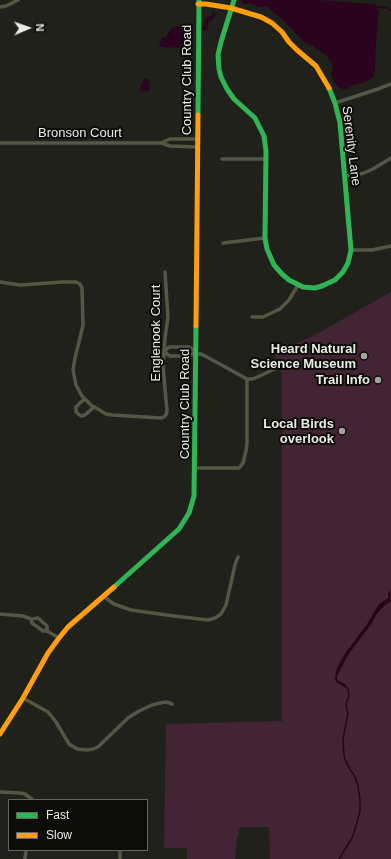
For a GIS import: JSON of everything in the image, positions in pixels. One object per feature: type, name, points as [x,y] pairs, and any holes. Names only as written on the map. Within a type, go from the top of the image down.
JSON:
[{"type":"main road","points":[[234,0],[219,50],[218,60],[220,73],[229,93],[252,115],[264,136],[265,238],[268,253],[274,265],[285,277],[298,285]]},
{"type":"main road","name":"Serenity Lane","points":[[198,2],[231,8],[261,17],[279,28],[294,47],[316,66],[327,82],[335,103],[340,129],[345,176],[351,250],[350,256],[347,266],[335,280],[318,287],[298,285]]},
{"type":"main road","name":"Country Club Road","points":[[0,734],[23,698],[48,653],[59,638],[68,627],[179,529],[189,513],[194,496],[198,2]]},
{"type":"street","points":[[0,7],[6,6],[18,0]]},
{"type":"street","points":[[335,103],[391,84]]},
{"type":"street","name":"Bronson Court","points":[[161,143],[170,139],[198,139]]},
{"type":"street","name":"Bronson Court","points":[[0,143],[161,143],[170,146],[198,147]]},
{"type":"street","points":[[345,176],[364,173],[391,158]]},
{"type":"street","points":[[222,159],[265,159]]},
{"type":"street","points":[[222,243],[265,238]]},
{"type":"street","points":[[351,250],[372,250],[391,246]]},
{"type":"street","name":"Englenook Court","points":[[94,407],[106,414],[112,415],[161,418],[166,415],[163,368],[168,318],[165,272]]},
{"type":"street","points":[[0,282],[20,285],[63,282],[76,282],[80,284],[82,288],[83,324],[73,370],[76,385],[82,396],[94,407],[85,415],[81,416],[76,412],[76,407],[85,399]]},
{"type":"street","points":[[252,317],[263,317],[280,309],[289,300],[298,285]]},
{"type":"street","points":[[196,353],[189,356],[170,356],[164,352],[169,348],[190,347],[196,353],[207,357],[247,379],[253,379],[279,367]]},
{"type":"street","points":[[195,468],[239,468],[244,459],[247,444],[247,379]]},
{"type":"street","points":[[103,596],[114,604],[131,610],[168,616],[208,620],[213,619],[219,616],[225,608],[238,557]]},
{"type":"street","points":[[0,614],[38,618],[47,626],[47,631]]},
{"type":"street","points":[[31,618],[32,623],[43,631],[47,631],[59,638]]},
{"type":"street","points":[[23,698],[48,712],[56,722],[69,744],[77,749],[87,750],[98,747],[128,718],[139,711],[160,703],[166,702],[172,704]]},
{"type":"street","points":[[0,792],[25,794],[32,799]]},
{"type":"shaded area","points":[[241,0],[318,0],[375,4],[379,12],[375,69],[373,77],[368,81],[354,85],[347,89],[338,87],[331,75],[333,67],[332,64],[326,55],[303,41],[283,20],[267,7],[259,7],[249,3],[243,4]]},
{"type":"shaded area","points":[[212,12],[216,13],[214,18],[209,21],[207,30],[205,31],[201,29],[205,19],[212,15]]},
{"type":"shaded area","points":[[177,26],[185,32],[186,41],[184,47],[160,46],[159,44],[162,38],[166,37],[171,29]]},
{"type":"shaded area","points":[[145,79],[148,79],[149,81],[149,91],[141,92],[140,88]]},
{"type":"shaded area","points":[[391,292],[391,859],[270,859],[269,827],[240,827],[235,859],[187,859],[187,848],[164,848],[166,724],[282,721],[282,375],[274,354],[315,335]]},
{"type":"shaded area","points":[[391,591],[391,601],[376,615],[372,623],[348,655],[337,676],[337,680],[345,684],[349,690],[336,682],[336,671],[347,651],[367,624],[379,604],[388,598],[388,593]]},
{"type":"waterway","points":[[377,7],[391,10]]},
{"type":"waterway","points":[[339,859],[352,838],[360,811],[358,786],[344,756],[343,739],[348,714],[346,704],[349,696],[348,689]]},
{"type":"traffic: fast","points":[[198,115],[199,0]]},
{"type":"traffic: fast","points":[[234,0],[218,55],[219,69],[227,89],[234,99],[255,118],[264,136],[266,151],[265,238],[267,249],[274,265],[282,274],[289,280],[303,287],[315,288],[335,280],[343,272],[348,263],[351,250],[340,123],[335,103],[329,88]]},
{"type":"traffic: fast","points":[[114,587],[179,529],[189,513],[194,496],[196,326]]},
{"type":"traffic: slow","points":[[198,4],[231,8],[261,17],[272,23],[282,32],[297,50],[316,66],[329,88]]},
{"type":"traffic: slow","points":[[196,326],[198,115]]},
{"type":"traffic: slow","points":[[0,734],[23,698],[48,653],[59,638],[68,627],[114,587]]},
{"type":"place","name":"Heard Natural Science Museum","points":[[364,356]]},
{"type":"place","name":"Trail Info","points":[[378,380]]},
{"type":"place","name":"Local Birds overlook","points":[[342,431]]}]
